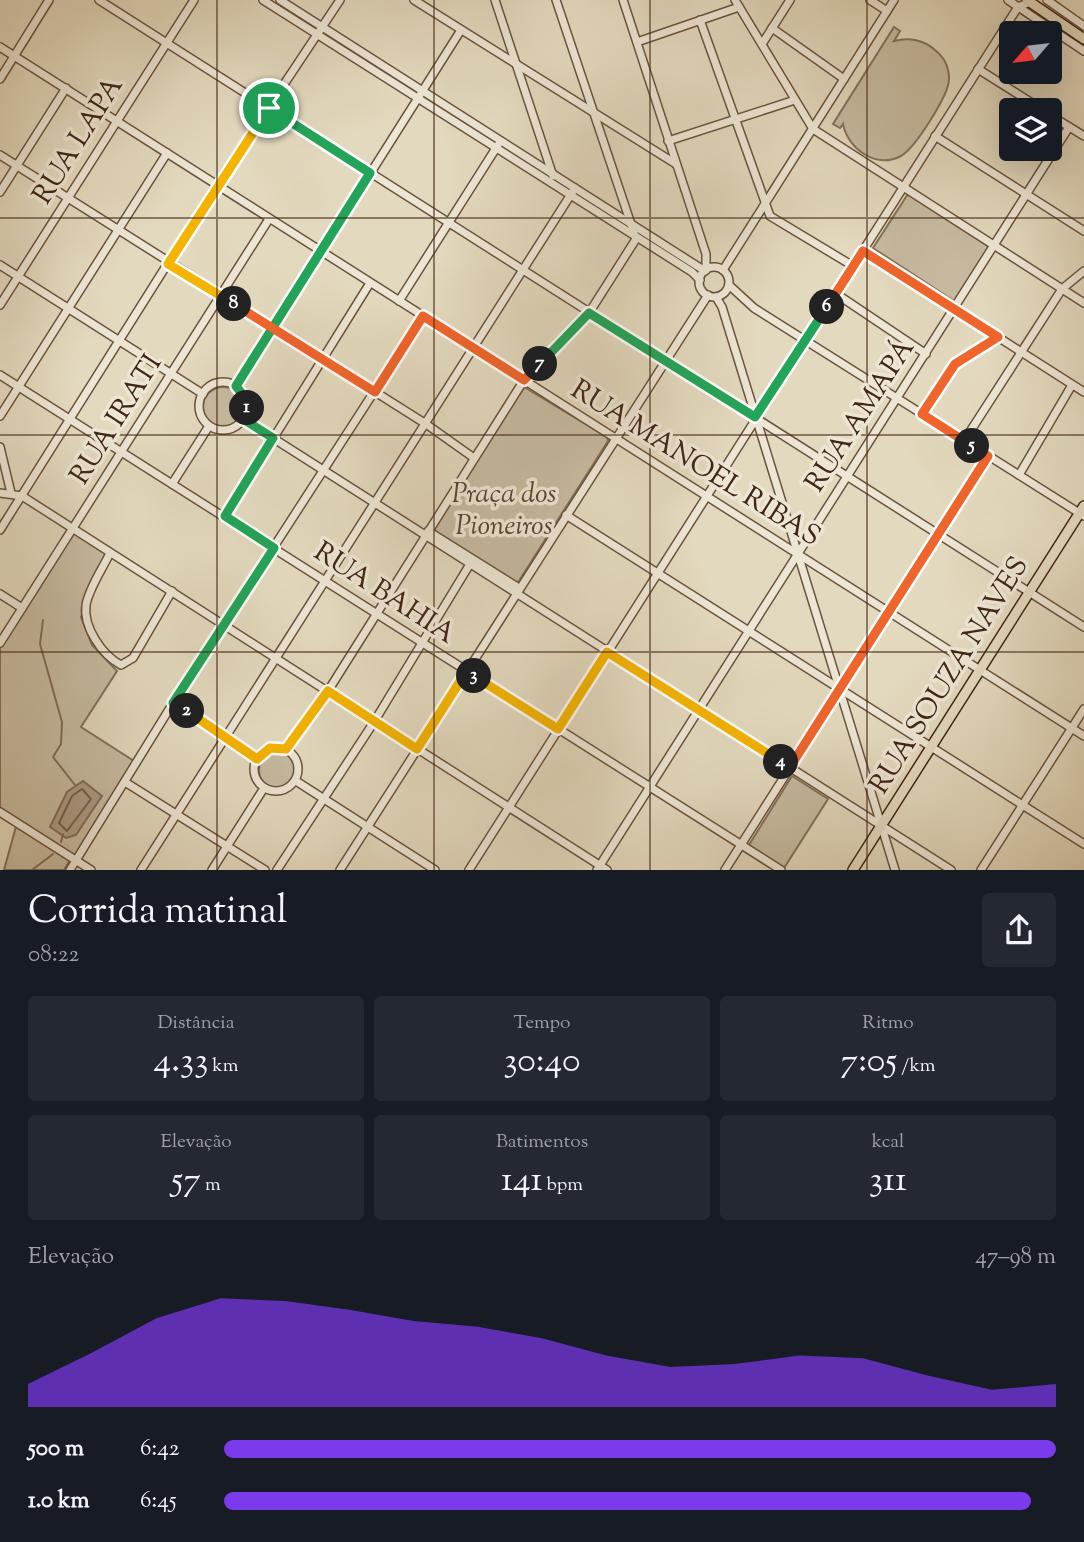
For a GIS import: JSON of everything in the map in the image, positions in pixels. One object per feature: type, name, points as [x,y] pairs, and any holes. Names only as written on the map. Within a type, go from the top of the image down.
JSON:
[{"type":"main road","points":[[1029,1],[1084,39]]},
{"type":"main road","name":"RUA SOUZA NAVES","points":[[853,870],[1082,511]]},
{"type":"street","points":[[0,79],[49,0]]},
{"type":"street","points":[[99,0],[1084,627]]},
{"type":"street","name":"RUA LAPA","points":[[0,305],[194,0]]},
{"type":"street","points":[[263,0],[700,279]]},
{"type":"street","points":[[280,0],[705,271],[720,269],[765,206],[894,0]]},
{"type":"street","points":[[0,530],[72,421],[217,185],[340,0]]},
{"type":"street","points":[[414,0],[676,164]]},
{"type":"street","points":[[495,0],[554,174]]},
{"type":"street","points":[[623,0],[706,254],[705,271],[700,279],[701,287],[722,307],[895,870]]},
{"type":"street","points":[[762,44],[790,0]]},
{"type":"street","points":[[870,0],[887,11]]},
{"type":"street","points":[[1008,0],[1084,51]]},
{"type":"street","points":[[1047,0],[1056,3],[1084,26]]},
{"type":"street","points":[[286,749],[328,691],[524,380],[589,313],[636,239],[558,1]]},
{"type":"street","points":[[469,870],[511,808],[755,417],[978,69],[1018,7],[1029,1]]},
{"type":"street","points":[[637,42],[700,20],[737,3],[813,130],[1084,303]]},
{"type":"street","points":[[700,20],[770,216],[853,266]]},
{"type":"street","points":[[772,28],[844,79]]},
{"type":"street","points":[[236,386],[461,30]]},
{"type":"street","name":"RUA MANOEL RIBAS","points":[[0,47],[1084,736]]},
{"type":"street","points":[[978,69],[1024,98]]},
{"type":"street","points":[[0,192],[66,88]]},
{"type":"street","points":[[668,141],[795,100]]},
{"type":"street","points":[[1062,123],[1084,136]]},
{"type":"street","name":"RUA AMAPÁ","points":[[601,868],[698,709],[1069,127]]},
{"type":"street","points":[[935,136],[1084,232]]},
{"type":"street","points":[[399,301],[500,140]]},
{"type":"street","points":[[0,418],[120,232],[167,153]]},
{"type":"street","points":[[0,155],[168,264],[426,424],[474,458]]},
{"type":"street","points":[[549,182],[554,174]]},
{"type":"street","points":[[141,870],[575,188]]},
{"type":"street","name":"RUA IRATI","points":[[0,643],[269,219]]},
{"type":"street","points":[[863,251],[1084,392]]},
{"type":"street","points":[[706,254],[720,269],[736,295],[988,456],[1082,511]]},
{"type":"street","points":[[0,265],[203,394]]},
{"type":"street","points":[[964,441],[1062,289],[1084,271]]},
{"type":"street","points":[[225,516],[370,283]]},
{"type":"street","points":[[340,870],[615,438],[712,296],[725,292],[729,285]]},
{"type":"street","points":[[835,293],[926,354]]},
{"type":"street","points":[[70,870],[173,703],[423,316]]},
{"type":"street","points":[[922,414],[955,364],[998,337]]},
{"type":"street","name":"RUA BAHIA","points":[[0,375],[781,870]]},
{"type":"street","points":[[214,384],[236,386],[247,405],[243,419],[238,425],[224,430],[209,426],[199,407],[203,394],[214,384]]},
{"type":"street","points":[[1019,475],[1072,385]]},
{"type":"street","points":[[243,419],[427,533],[607,652],[951,870]]},
{"type":"street","points":[[172,484],[209,426]]},
{"type":"street","points":[[0,447],[11,492]]},
{"type":"street","points":[[725,870],[988,456]]},
{"type":"street","points":[[0,493],[11,492],[22,496],[601,868]]},
{"type":"street","points":[[566,515],[1084,844]]},
{"type":"street","points":[[427,533],[470,564],[518,591]]},
{"type":"street","points":[[110,553],[86,604],[88,622],[96,641],[112,661],[121,665],[132,659],[173,591]]},
{"type":"street","points":[[277,870],[374,722],[470,564]]},
{"type":"street","points":[[0,594],[22,608]]},
{"type":"street","points":[[173,703],[257,759]]},
{"type":"street","points":[[981,870],[1084,709]]},
{"type":"street","points":[[270,748],[286,749],[297,760],[296,780],[282,791],[264,788],[256,778],[257,759],[270,748]]},
{"type":"street","points":[[296,780],[435,870]]},
{"type":"street","points":[[125,782],[265,870]]},
{"type":"street","points":[[212,870],[264,788]]},
{"type":"street","points":[[0,812],[91,870]]},
{"type":"green space","points":[[894,27],[900,31],[894,41],[916,40],[938,53],[947,66],[949,79],[938,108],[914,143],[901,156],[882,160],[857,149],[843,124],[840,128],[833,124]]},
{"type":"green space","points":[[908,194],[991,248],[954,301],[873,248]]},
{"type":"green space","points":[[223,387],[237,393],[243,407],[237,421],[223,427],[209,421],[203,407],[209,393]]},
{"type":"green space","name":"Praça dos Pioneiros","points":[[524,387],[607,437],[608,441],[517,584],[433,531]]},
{"type":"green space","points":[[72,532],[107,554],[81,617],[92,645],[117,671],[81,727],[134,761],[75,856],[0,808],[0,645]]},
{"type":"green space","points":[[278,751],[291,757],[297,770],[291,783],[278,789],[265,783],[259,770],[265,757]]},
{"type":"green space","points":[[792,776],[828,799],[784,868],[749,845]]},
{"type":"green space","points":[[17,823],[70,860],[64,870],[4,870]]},
{"type":"water","points":[[83,781],[102,796],[76,835],[66,838],[50,827],[67,792]]},
{"type":"waterway","points":[[43,620],[40,644],[62,722],[61,744],[53,757],[75,785]]},
{"type":"waterway","points":[[61,842],[63,834]]},
{"type":"waterway","points":[[32,870],[53,854]]},
{"type":"route","points":[[269,108],[168,264],[220,295],[272,328],[375,392],[423,316],[524,380],[589,313],[755,417],[863,251],[998,337],[955,364],[922,414],[988,456],[790,767],[607,652],[558,729],[466,672],[417,749],[328,691],[286,749],[275,747],[264,750],[257,759],[173,703],[274,548],[225,516],[273,438],[243,419],[247,405],[242,391],[236,386],[272,328],[320,251],[370,173],[269,108]]}]
